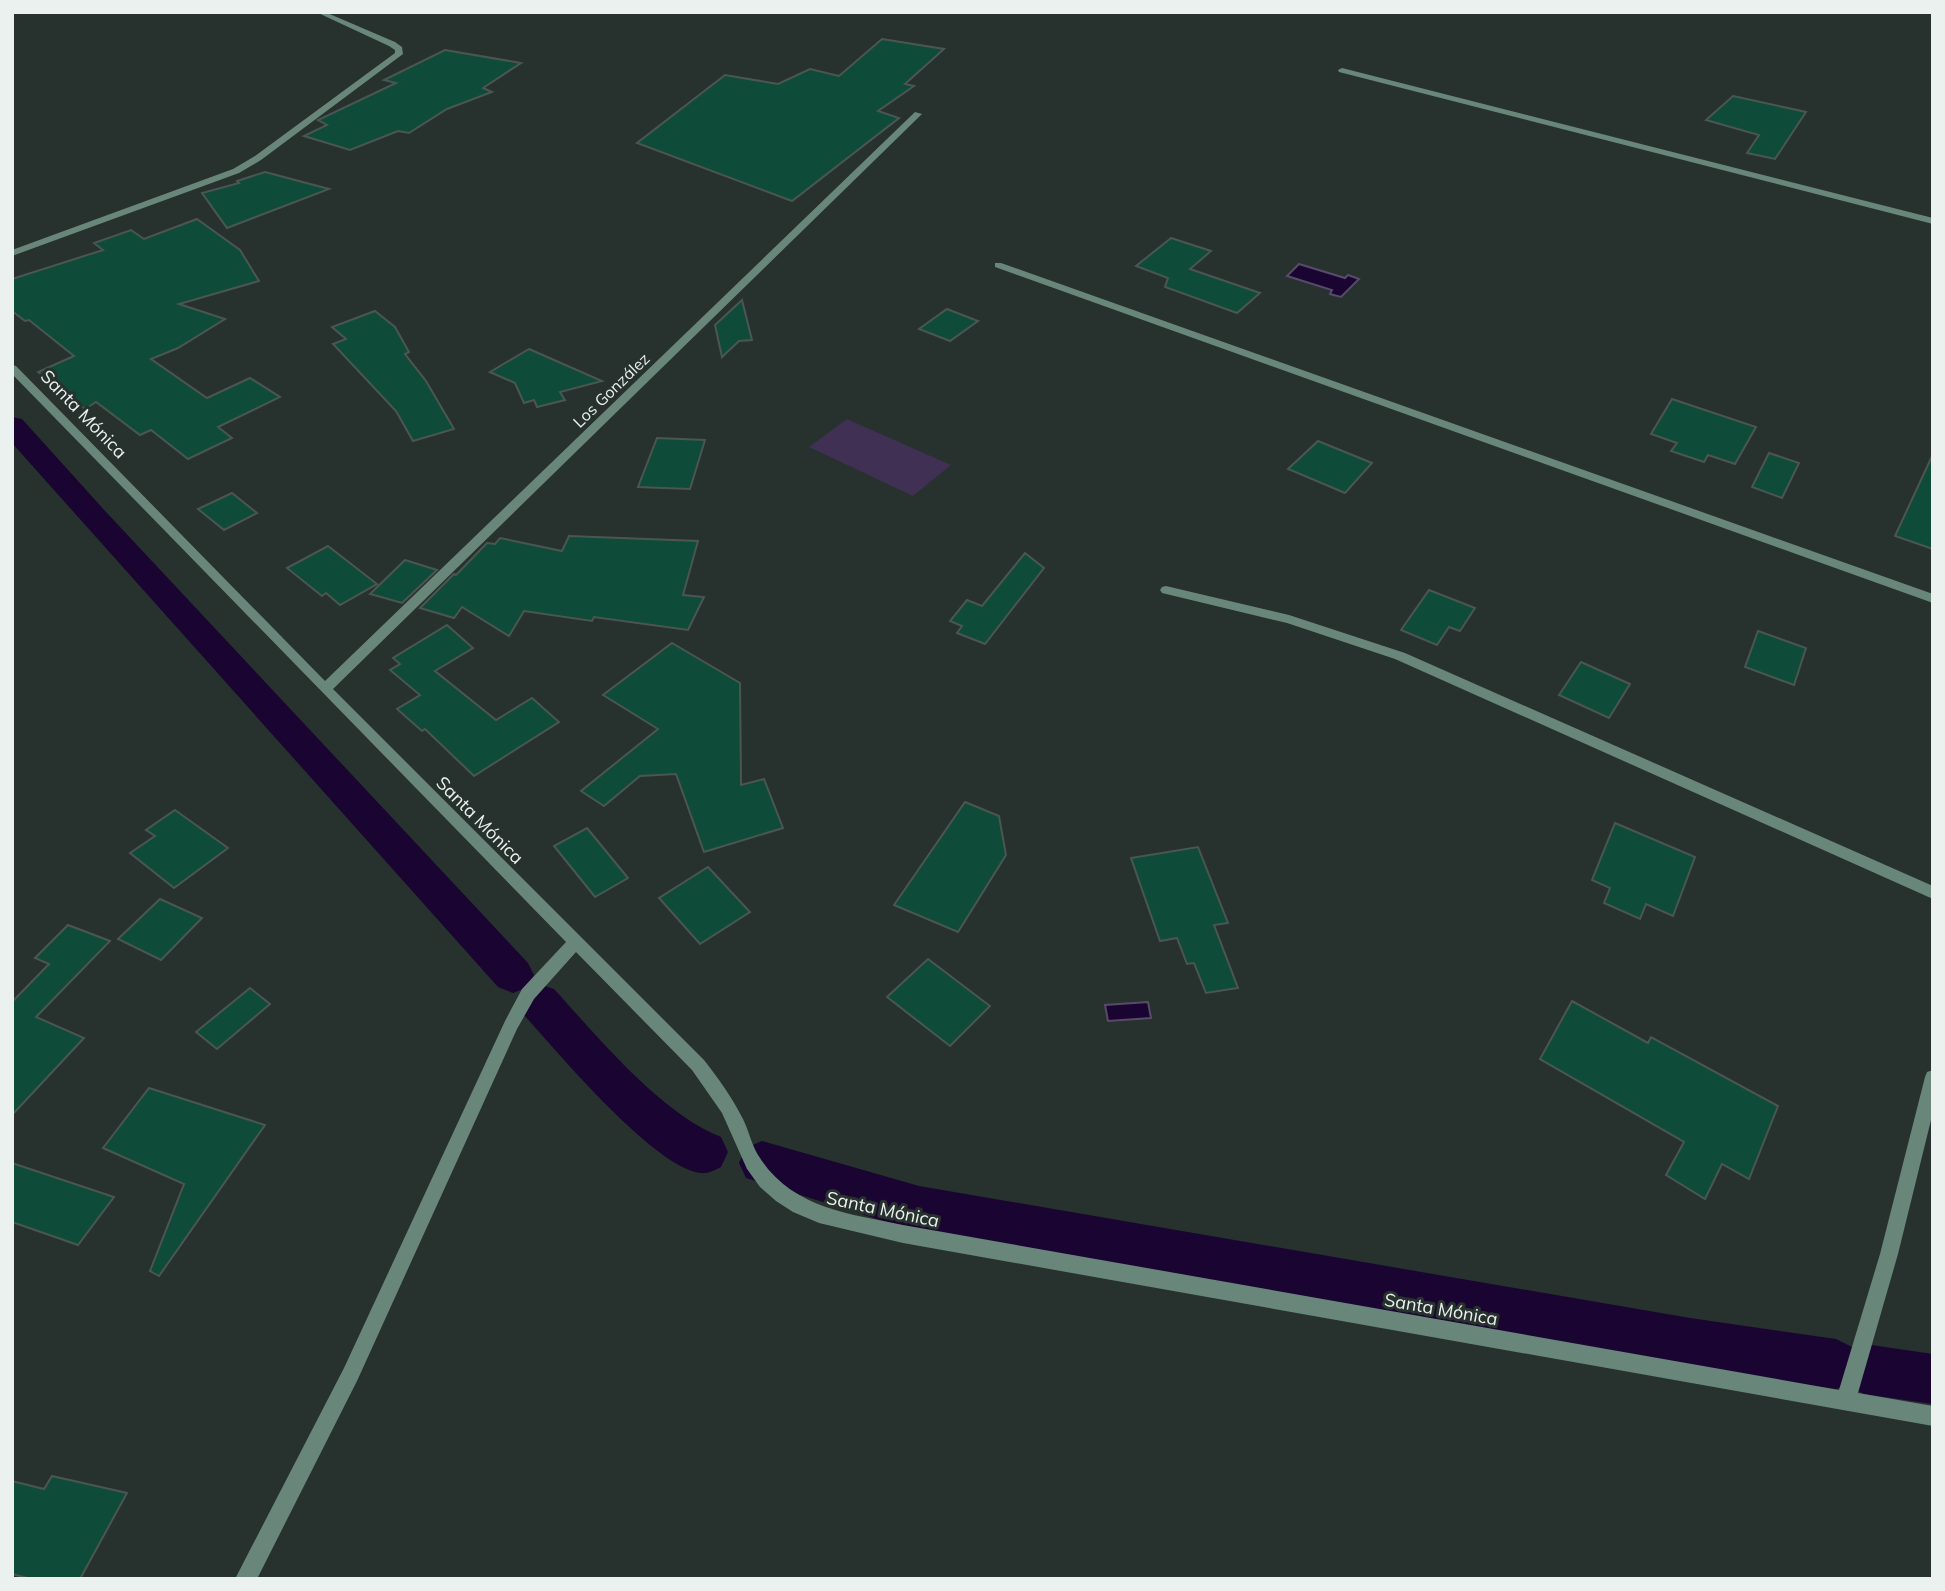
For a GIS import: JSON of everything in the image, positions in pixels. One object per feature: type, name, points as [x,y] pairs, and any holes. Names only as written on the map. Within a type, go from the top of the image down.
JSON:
[{"type":"street","points":[[12,253],[236,171],[399,54],[396,46],[319,12]]},
{"type":"street","points":[[1342,70],[1933,221]]},
{"type":"street","name":"Los González","points":[[325,689],[918,114]]},
{"type":"street","points":[[998,265],[1933,599]]},
{"type":"street","name":"Santa Mónica","points":[[12,368],[698,1065],[726,1105],[753,1163],[767,1182],[785,1198],[820,1216],[903,1234],[1933,1416]]},
{"type":"street","points":[[1166,590],[1289,619],[1400,656],[1933,893]]},
{"type":"street","points":[[245,1579],[404,1263],[511,1026],[528,994],[575,943]]},
{"type":"street","points":[[1846,1400],[1889,1254],[1933,1077]]},
{"type":"shaded area","points":[[1299,264],[1345,278],[1348,275],[1359,279],[1341,297],[1330,294],[1332,290],[1287,276]]},
{"type":"shaded area","points":[[847,419],[951,465],[913,496],[809,447]]},
{"type":"shaded area","points":[[1148,1002],[1151,1018],[1108,1021],[1105,1005]]},
{"type":"building","points":[[882,39],[944,49],[905,84],[914,86],[878,111],[899,118],[792,201],[637,143],[725,75],[778,84],[810,69],[839,76]]},
{"type":"building","points":[[445,50],[521,63],[483,88],[492,92],[447,109],[409,133],[398,131],[350,150],[304,136],[327,125],[318,120],[396,83],[384,80]]},
{"type":"building","points":[[1733,96],[1806,112],[1775,159],[1747,153],[1759,135],[1706,120]]},
{"type":"building","points":[[265,172],[329,189],[227,228],[202,193],[239,183],[237,181]]},
{"type":"building","points":[[197,219],[240,250],[259,281],[179,304],[225,319],[178,348],[151,359],[207,398],[250,378],[280,397],[218,427],[232,438],[188,459],[151,430],[140,435],[96,402],[85,409],[38,372],[74,356],[29,320],[25,321],[12,311],[12,279],[103,250],[94,243],[131,230],[144,239]]},
{"type":"building","points":[[1171,238],[1211,251],[1190,269],[1260,293],[1237,313],[1165,287],[1168,278],[1136,266]]},
{"type":"building","points":[[742,300],[752,340],[739,341],[722,357],[715,325]]},
{"type":"building","points":[[947,309],[978,321],[950,341],[919,329]]},
{"type":"building","points":[[375,311],[395,327],[409,352],[405,354],[426,381],[454,429],[413,441],[396,411],[333,344],[346,339],[332,327]]},
{"type":"building","points":[[529,349],[602,381],[560,392],[565,400],[537,407],[534,400],[524,403],[515,383],[490,372]]},
{"type":"building","points":[[1672,399],[1756,427],[1735,464],[1708,455],[1704,462],[1671,451],[1677,443],[1651,434]]},
{"type":"building","points":[[657,438],[705,440],[690,489],[638,487]]},
{"type":"building","points":[[1318,441],[1372,463],[1345,493],[1288,469]]},
{"type":"building","points":[[1769,453],[1799,463],[1782,498],[1752,487]]},
{"type":"building","points":[[1933,454],[1933,549],[1895,536]]},
{"type":"building","points":[[232,493],[257,513],[224,530],[198,509]]},
{"type":"building","points":[[569,536],[698,541],[683,595],[704,597],[688,630],[594,617],[592,621],[524,611],[509,636],[462,607],[454,618],[420,608],[487,543],[495,544],[500,538],[562,551]]},
{"type":"building","points":[[328,546],[377,584],[340,605],[326,593],[322,596],[287,568]]},
{"type":"building","points":[[1025,553],[1044,568],[985,644],[957,633],[962,626],[950,621],[967,600],[982,606]]},
{"type":"building","points":[[405,560],[437,570],[402,603],[370,594]]},
{"type":"building","points":[[1429,590],[1475,608],[1460,631],[1449,627],[1437,645],[1401,630]]},
{"type":"building","points":[[447,625],[473,648],[435,671],[496,720],[532,698],[559,722],[474,776],[425,729],[422,731],[397,709],[420,695],[390,670],[400,664],[393,658]]},
{"type":"building","points":[[1758,631],[1806,648],[1794,685],[1745,667]]},
{"type":"building","points":[[672,643],[740,683],[741,785],[764,779],[783,828],[704,852],[676,774],[640,776],[604,806],[581,791],[658,729],[603,695]]},
{"type":"building","points":[[1581,662],[1630,684],[1609,718],[1559,695]]},
{"type":"building","points":[[965,802],[999,816],[1006,855],[958,932],[894,905]]},
{"type":"building","points":[[175,810],[228,848],[174,888],[130,853],[155,836],[146,830]]},
{"type":"building","points":[[1615,823],[1695,857],[1673,916],[1646,904],[1640,919],[1604,903],[1610,888],[1592,880]]},
{"type":"building","points":[[587,828],[628,878],[595,897],[554,846]]},
{"type":"building","points":[[1198,847],[1228,923],[1214,925],[1238,988],[1206,993],[1194,963],[1187,964],[1177,938],[1160,941],[1131,858]]},
{"type":"building","points":[[708,867],[750,912],[700,944],[659,898]]},
{"type":"building","points":[[160,899],[202,918],[161,960],[118,939]]},
{"type":"building","points":[[68,925],[110,941],[36,1017],[84,1038],[12,1115],[12,1002],[49,964],[35,958]]},
{"type":"building","points":[[928,959],[990,1006],[950,1046],[887,997]]},
{"type":"building","points":[[250,988],[270,1004],[217,1049],[196,1032]]},
{"type":"building","points":[[1572,1001],[1648,1043],[1651,1037],[1778,1106],[1749,1179],[1722,1164],[1705,1199],[1666,1175],[1684,1142],[1540,1059]]},
{"type":"building","points":[[149,1088],[265,1125],[159,1276],[150,1271],[184,1184],[103,1148]]},
{"type":"building","points":[[12,1163],[114,1197],[78,1245],[12,1222]]},
{"type":"building","points":[[52,1476],[127,1493],[80,1579],[31,1579],[12,1574],[12,1481],[44,1489]]},
{"type":"waterway","points":[[12,425],[513,975]]},
{"type":"waterway","points":[[539,1002],[621,1092],[692,1149],[705,1152]]},
{"type":"waterway","points":[[762,1163],[919,1209],[1690,1343],[1836,1364]]},
{"type":"waterway","points":[[1864,1369],[1933,1379]]}]
